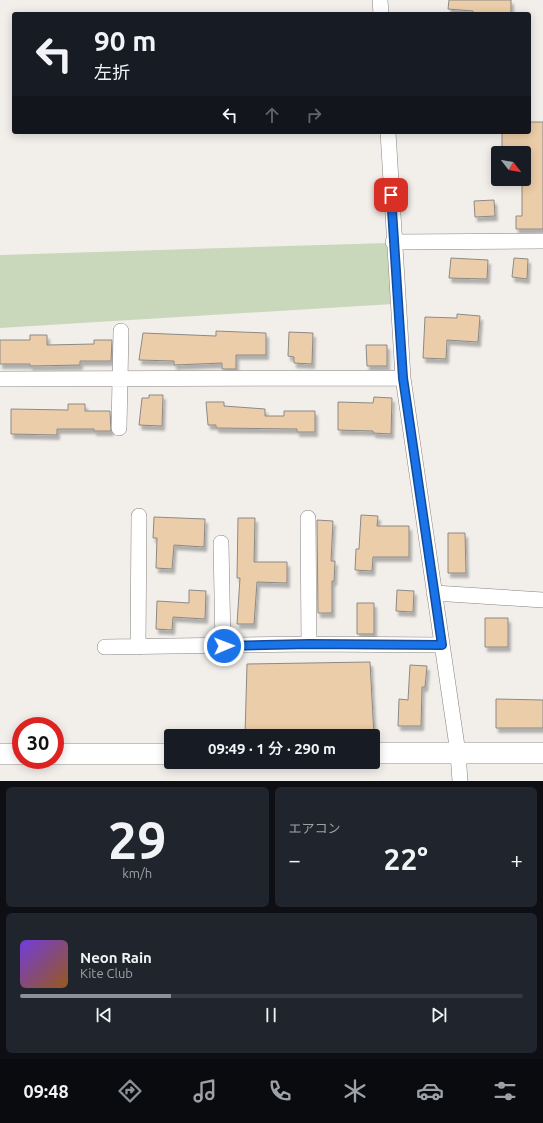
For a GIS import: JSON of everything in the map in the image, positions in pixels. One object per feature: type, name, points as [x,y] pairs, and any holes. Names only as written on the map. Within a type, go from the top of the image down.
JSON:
[{"type":"street","points":[[380,0],[381,12]]},
{"type":"street","points":[[388,134],[403,378],[458,753],[460,781]]},
{"type":"street","points":[[394,242],[543,242]]},
{"type":"street","points":[[119,428],[121,331]]},
{"type":"street","points":[[0,379],[120,380],[403,378]]},
{"type":"street","points":[[138,647],[139,516]]},
{"type":"street","points":[[308,518],[309,644]]},
{"type":"street","points":[[221,543],[224,646]]},
{"type":"street","points":[[434,593],[543,600]]},
{"type":"street","points":[[105,646],[138,647],[309,644],[442,645]]},
{"type":"street","points":[[380,753],[543,753]]},
{"type":"street","points":[[0,754],[12,754]]},
{"type":"street","points":[[64,754],[164,754]]},
{"type":"green space","points":[[387,243],[393,304],[0,328],[0,255]]},
{"type":"building","points":[[449,0],[511,0],[511,12],[473,12],[448,9]]},
{"type":"building","points":[[531,122],[543,122],[543,229],[516,229],[516,216],[522,216],[522,186],[531,186],[531,146],[502,146],[502,134],[531,134]]},
{"type":"building","points":[[494,200],[495,216],[475,217],[474,201]]},
{"type":"building","points":[[451,258],[488,260],[487,279],[449,278]]},
{"type":"building","points":[[514,258],[528,259],[527,279],[512,277]]},
{"type":"building","points":[[457,314],[480,316],[478,342],[447,340],[446,359],[423,358],[425,317],[457,318]]},
{"type":"building","points":[[216,331],[266,333],[266,355],[236,355],[236,369],[222,369],[222,363],[174,365],[174,361],[139,360],[143,333],[216,336]]},
{"type":"building","points":[[289,332],[313,333],[312,364],[294,363],[294,357],[288,356]]},
{"type":"building","points":[[30,335],[47,335],[47,345],[94,344],[94,340],[112,340],[111,361],[80,361],[80,365],[30,366],[30,364],[0,364],[0,340],[30,340]]},
{"type":"building","points":[[366,345],[387,345],[387,366],[367,366]]},
{"type":"building","points":[[149,395],[163,395],[162,426],[139,425],[142,398],[149,398]]},
{"type":"building","points":[[374,397],[392,398],[391,434],[373,433],[373,431],[338,430],[338,402],[373,403]]},
{"type":"building","points":[[206,402],[224,402],[224,406],[265,409],[265,416],[284,416],[284,411],[315,411],[315,432],[297,432],[297,429],[216,428],[216,425],[208,425]]},
{"type":"building","points":[[68,404],[85,404],[85,411],[110,411],[111,431],[94,431],[94,429],[57,429],[57,435],[11,434],[11,409],[68,410]]},
{"type":"building","points":[[361,515],[378,516],[377,526],[409,526],[409,557],[373,557],[372,571],[355,570],[356,549],[359,549]]},
{"type":"building","points":[[154,517],[205,519],[204,547],[174,545],[172,569],[156,568],[157,538],[153,538]]},
{"type":"building","points":[[238,518],[255,518],[254,562],[287,562],[287,583],[257,582],[254,624],[237,624],[240,578],[237,578]]},
{"type":"building","points":[[317,520],[333,521],[331,561],[335,561],[334,581],[332,581],[332,613],[318,613]]},
{"type":"building","points":[[448,533],[465,533],[466,573],[448,573]]},
{"type":"building","points":[[189,590],[206,591],[205,619],[173,617],[172,630],[156,629],[157,601],[189,603]]},
{"type":"building","points":[[397,590],[414,591],[413,612],[396,611]]},
{"type":"building","points":[[357,603],[374,603],[374,634],[357,634]]},
{"type":"building","points":[[485,618],[508,618],[508,647],[485,647]]},
{"type":"building","points":[[370,662],[374,729],[245,729],[247,664]]},
{"type":"building","points":[[410,665],[427,666],[425,687],[422,687],[421,726],[398,726],[399,699],[408,700]]},
{"type":"building","points":[[496,699],[543,700],[543,728],[496,728]]},
{"type":"route","points":[[224,646],[309,644],[442,645],[403,378],[391,195]]}]
